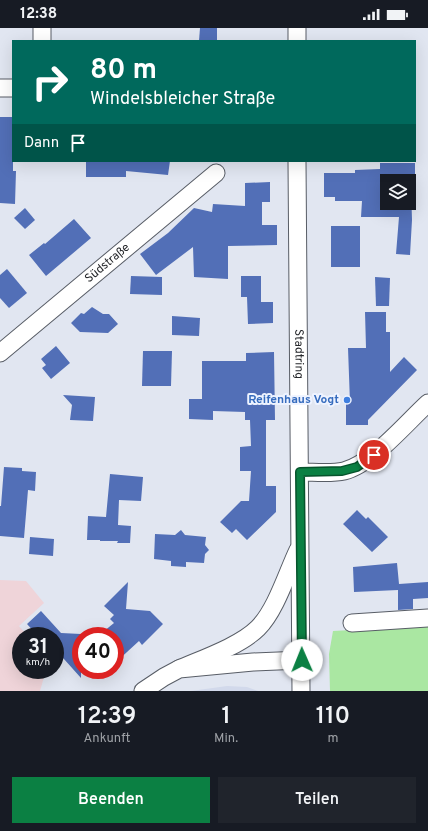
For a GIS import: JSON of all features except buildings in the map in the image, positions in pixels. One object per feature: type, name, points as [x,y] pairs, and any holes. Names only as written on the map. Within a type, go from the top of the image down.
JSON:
[{"type":"street","points":[[42,28],[42,40]]},
{"type":"street","points":[[297,28],[297,40]]},
{"type":"street","points":[[0,88],[12,88]]},
{"type":"street","name":"Stadtring","points":[[297,162],[302,660],[301,691]]},
{"type":"street","name":"Südstraße","points":[[0,353],[216,173]]},
{"type":"street","points":[[300,472],[342,471],[357,467],[374,455],[428,403]]},
{"type":"street","points":[[143,691],[179,669],[241,641],[257,629],[268,615],[300,544]]},
{"type":"street","points":[[352,623],[428,618]]},
{"type":"street","points":[[179,669],[253,662],[302,660]]},
{"type":"shaded area","points":[[0,580],[26,581],[44,603],[19,626],[20,627],[12,627],[12,679],[43,679],[40,691],[0,691]]},
{"type":"shaded area","points":[[227,686],[247,687],[258,691],[191,691]]},
{"type":"green space","points":[[428,626],[428,691],[330,691],[329,654],[333,631]]},
{"type":"place","name":"Reifenhaus Vogt","points":[[347,400]]},
{"type":"route","points":[[302,660],[300,472],[342,471],[357,467],[374,455]]}]
